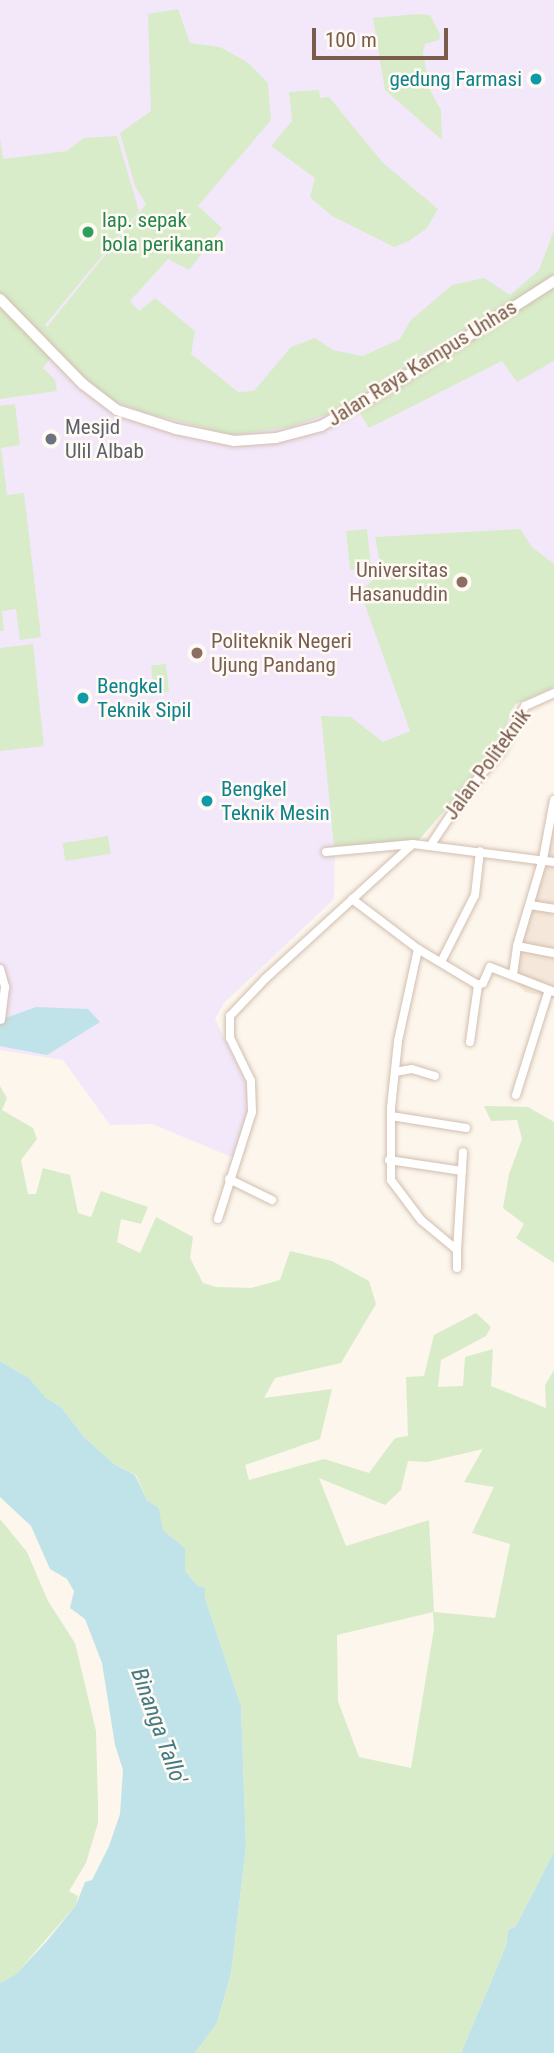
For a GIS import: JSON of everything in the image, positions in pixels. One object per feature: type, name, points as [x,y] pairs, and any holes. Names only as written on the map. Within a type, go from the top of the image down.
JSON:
[{"type":"street","name":"Jalan Raya Kampus Unhas","points":[[0,299],[82,384],[117,410],[176,429],[234,441],[276,438],[321,426],[386,389],[554,281]]},
{"type":"street","name":"Jalan Politeknik","points":[[430,846],[464,794],[501,751],[517,715],[525,706],[554,693]]},
{"type":"street","points":[[513,975],[517,946],[543,859],[554,800]]},
{"type":"street","points":[[218,1219],[252,1112],[250,1081],[230,1038],[230,1016],[352,898],[413,844]]},
{"type":"street","points":[[326,852],[413,844],[554,862]]},
{"type":"street","points":[[441,962],[475,895],[481,851]]},
{"type":"street","points":[[352,898],[418,949],[478,985]]},
{"type":"street","points":[[530,905],[554,909]]},
{"type":"street","points":[[517,946],[554,953]]},
{"type":"street","points":[[418,949],[398,1041],[391,1116],[391,1180],[421,1220],[457,1250]]},
{"type":"street","points":[[478,985],[483,983],[492,966],[551,991],[516,1095]]},
{"type":"street","points":[[0,969],[5,987],[1,1020]]},
{"type":"street","points":[[470,1042],[478,985]]},
{"type":"street","points":[[395,1072],[412,1069],[435,1076]]},
{"type":"street","points":[[391,1116],[466,1128]]},
{"type":"street","points":[[457,1268],[463,1152]]},
{"type":"street","points":[[389,1160],[462,1171]]},
{"type":"street","points":[[229,1179],[272,1200]]},
{"type":"shaded area","name":"Universitas Hasanuddin","points":[[0,0],[554,0],[554,687],[516,704],[510,712],[507,731],[418,841],[335,846],[334,899],[224,1003],[215,1019],[248,1087],[250,1105],[234,1158],[152,1124],[110,1125],[63,1060],[0,1050]]},
{"type":"shaded area","points":[[554,815],[554,998],[525,992],[510,976]]},
{"type":"green space","points":[[178,9],[190,43],[220,47],[247,62],[268,83],[271,120],[198,206],[222,228],[189,270],[168,259],[130,301],[139,311],[155,298],[195,331],[191,354],[238,392],[254,391],[291,347],[315,338],[333,350],[363,356],[400,339],[410,321],[452,285],[484,278],[510,295],[539,270],[554,230],[554,361],[517,382],[502,361],[369,428],[353,401],[504,299],[336,411],[290,427],[233,435],[146,413],[109,399],[55,351],[43,368],[55,380],[57,391],[0,399],[0,137],[3,159],[67,151],[84,138],[117,136],[139,211],[45,325],[47,327],[146,204],[135,186],[120,133],[151,111],[148,14]]},
{"type":"green space","points":[[430,15],[440,34],[439,40],[425,44],[423,53],[430,90],[441,110],[442,140],[385,90],[373,18]]},
{"type":"green space","points":[[319,90],[320,98],[329,97],[383,163],[438,209],[427,228],[409,241],[394,247],[332,216],[310,197],[315,178],[271,146],[292,121],[289,92]]},
{"type":"green space","points":[[15,404],[20,445],[1,448],[7,495],[24,493],[41,637],[20,640],[16,609],[2,611],[4,631],[0,631],[0,406]]},
{"type":"green space","points":[[367,529],[371,568],[350,570],[346,531]]},
{"type":"green space","points":[[520,529],[532,547],[554,564],[554,687],[516,704],[510,712],[502,744],[418,841],[334,846],[321,716],[351,717],[383,742],[410,731],[360,591],[382,573],[375,537]]},
{"type":"green space","points":[[33,644],[44,746],[0,751],[0,648]]},
{"type":"green space","points":[[166,664],[169,692],[154,693],[151,666]]},
{"type":"green space","points":[[108,836],[111,854],[65,861],[63,843]]},
{"type":"green space","points":[[0,1086],[7,1098],[2,1110],[33,1128],[37,1139],[21,1160],[28,1194],[36,1194],[43,1168],[70,1175],[78,1213],[91,1217],[101,1191],[148,1207],[141,1224],[121,1219],[117,1242],[140,1253],[156,1217],[193,1237],[190,1258],[203,1283],[216,1287],[251,1288],[280,1280],[290,1251],[332,1261],[369,1281],[376,1304],[341,1363],[275,1378],[264,1398],[332,1389],[320,1439],[245,1465],[249,1480],[324,1459],[369,1473],[395,1438],[408,1436],[406,1377],[424,1376],[434,1335],[476,1313],[491,1327],[486,1336],[441,1360],[438,1387],[463,1386],[465,1357],[493,1349],[491,1386],[546,1408],[545,1385],[554,1370],[554,1852],[516,1926],[508,1930],[506,1946],[461,2053],[195,2053],[217,2023],[231,1973],[246,1847],[241,1706],[204,1588],[198,1586],[185,1571],[185,1548],[163,1530],[159,1510],[147,1500],[136,1475],[114,1464],[84,1437],[61,1407],[46,1398],[29,1378],[0,1361]],"holes":[[[483,1449],[464,1482],[494,1487],[472,1533],[510,1544],[495,1618],[434,1612],[429,1520],[346,1546],[319,1478],[385,1505],[401,1490],[408,1461],[427,1462]],[[433,1612],[434,1629],[411,1768],[359,1757],[338,1701],[337,1635]]]},
{"type":"green space","points":[[484,1106],[528,1107],[554,1122],[554,1263],[516,1238],[524,1224],[503,1208],[509,1174],[522,1139],[517,1120],[491,1121]]},
{"type":"green space","points":[[0,1519],[27,1552],[48,1601],[75,1643],[96,1731],[98,1823],[86,1863],[69,1891],[78,1896],[76,1905],[16,1974],[0,1983]]},
{"type":"water","points":[[36,1007],[88,1009],[100,1022],[47,1055],[0,1046],[0,1020]]},
{"type":"water","name":"Binanga Tallo'","points":[[0,1361],[29,1378],[46,1398],[61,1407],[84,1437],[114,1464],[135,1475],[147,1500],[159,1509],[163,1530],[185,1548],[185,1571],[198,1586],[205,1588],[205,1598],[241,1706],[246,1847],[231,1973],[217,2023],[195,2053],[0,2053],[0,1983],[16,1974],[47,1941],[76,1905],[85,1882],[92,1880],[109,1846],[120,1814],[123,1770],[115,1745],[102,1663],[85,1619],[70,1608],[74,1591],[67,1579],[50,1569],[31,1526],[0,1497]]},
{"type":"water","points":[[554,1852],[554,2053],[461,2053],[506,1946],[508,1930],[516,1926]]},
{"type":"place","name":"gedung Farmasi","points":[[536,79]]},
{"type":"place","name":"lap. sepak bola perikanan","points":[[88,232]]},
{"type":"place","name":"Mesjid Ulil Albab","points":[[51,439]]},
{"type":"place","name":"Universitas Hasanuddin","points":[[462,582]]},
{"type":"place","name":"Politeknik Negeri Ujung Pandang","points":[[197,653]]},
{"type":"place","name":"Bengkel Teknik Sipil","points":[[83,698]]},
{"type":"place","name":"Bengkel Teknik Mesin","points":[[207,801]]}]
